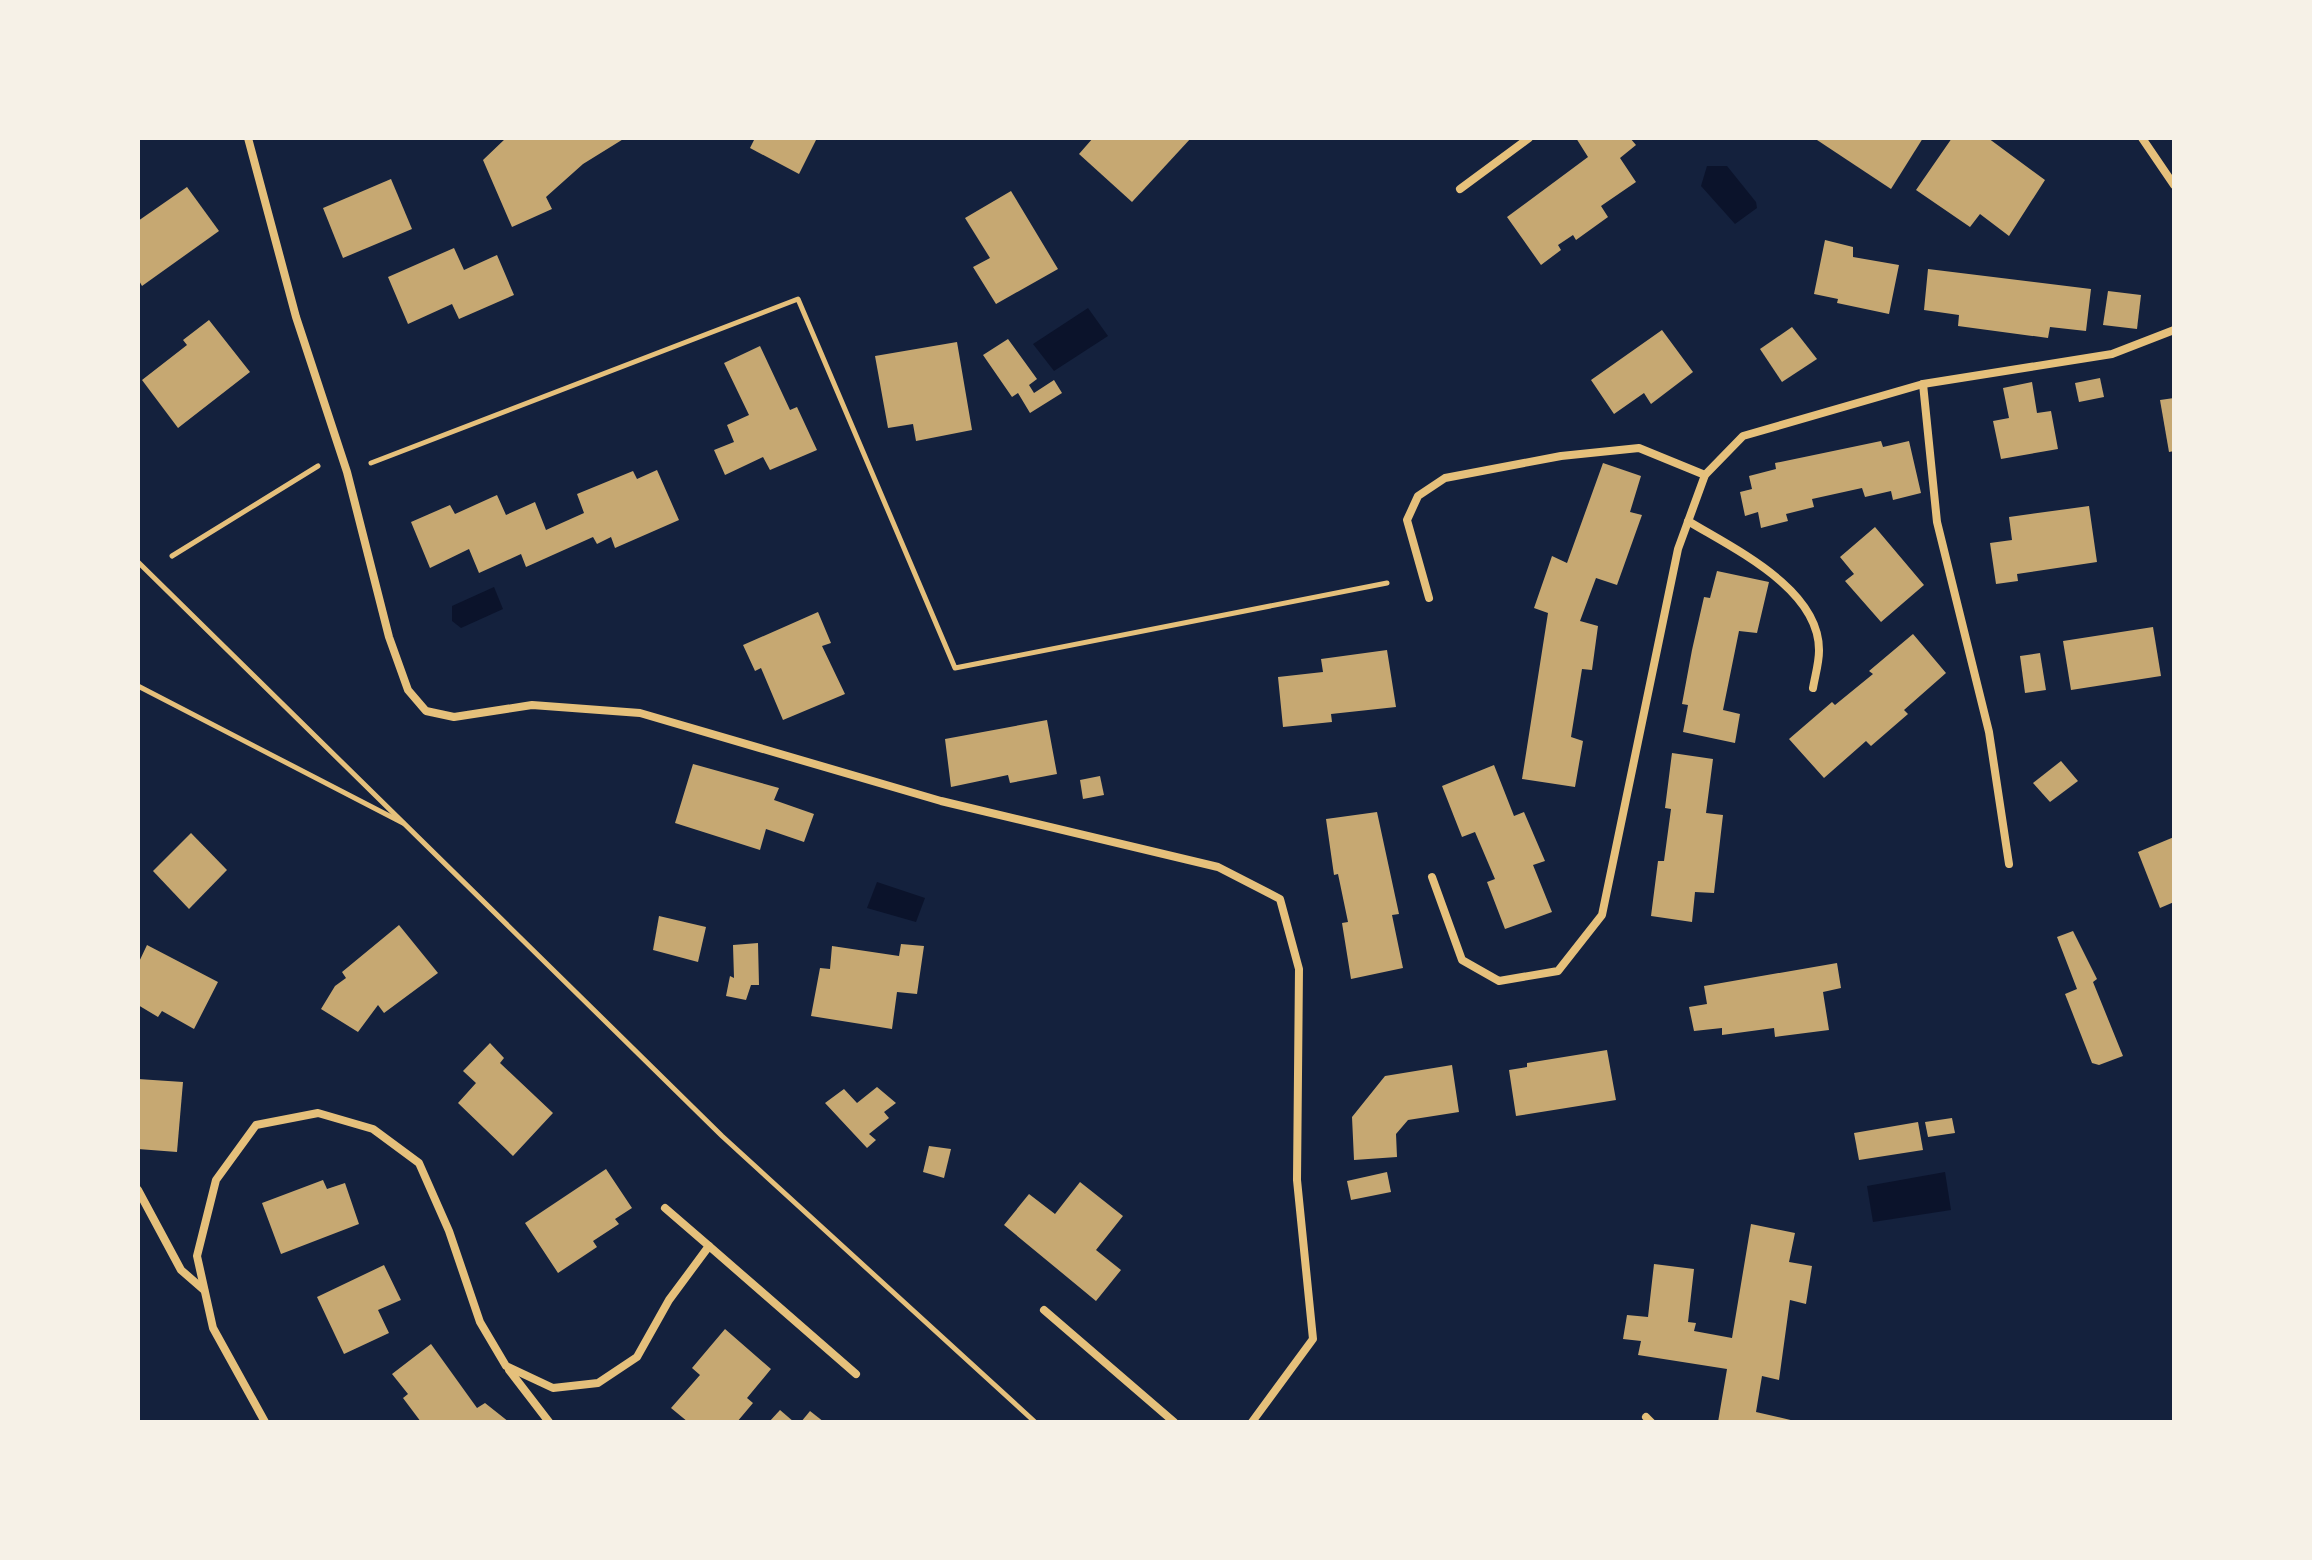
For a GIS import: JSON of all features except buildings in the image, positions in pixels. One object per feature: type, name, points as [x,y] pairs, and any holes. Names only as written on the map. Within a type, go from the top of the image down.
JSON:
[{"type":"street","points":[[248,138],[296,317],[347,472],[389,637],[408,690],[426,711],[454,717],[532,705],[640,713],[941,801],[1218,867],[1280,899],[1299,969],[1297,1180],[1313,1339],[1252,1422]]},
{"type":"street","points":[[1460,189],[1529,138]]},
{"type":"street","points":[[2142,138],[2174,185]]},
{"type":"street","points":[[1432,877],[1462,960],[1499,981],[1558,971],[1602,915],[1678,549],[1705,475],[1743,436],[1923,384],[2112,354],[2174,330]]},
{"type":"street","points":[[1923,384],[1937,522],[1989,732],[2009,864]]},
{"type":"street","points":[[1429,598],[1407,520],[1418,496],[1445,478],[1561,456],[1639,448],[1705,475]]},
{"type":"street","points":[[1688,521],[1758,564],[1807,606],[1819,649],[1813,688]]},
{"type":"street","points":[[265,1422],[213,1328],[197,1256],[216,1180],[256,1125],[318,1113],[373,1129],[419,1163],[449,1231],[480,1322],[506,1366],[549,1422]]},
{"type":"street","points":[[138,1190],[181,1270],[205,1291]]},
{"type":"street","points":[[665,1208],[856,1374]]},
{"type":"street","points":[[506,1366],[553,1388],[598,1383],[637,1357],[669,1300],[709,1246]]},
{"type":"street","points":[[1044,1310],[1174,1422]]},
{"type":"path","points":[[347,472],[798,299],[955,668],[1387,583]]},
{"type":"path","points":[[172,556],[340,451]]},
{"type":"path","points":[[138,562],[722,1136],[1035,1422]]},
{"type":"path","points":[[138,686],[411,828]]},
{"type":"water","points":[[1707,166],[1727,166],[1756,202],[1757,208],[1735,224],[1701,186]]},
{"type":"water","points":[[1088,308],[1108,336],[1054,371],[1033,344]]},
{"type":"water","points":[[494,587],[503,609],[461,628],[452,621],[452,606]]},
{"type":"water","points":[[877,882],[925,898],[916,922],[867,908]]},
{"type":"water","points":[[1945,1172],[1951,1210],[1873,1222],[1867,1186]]}]
